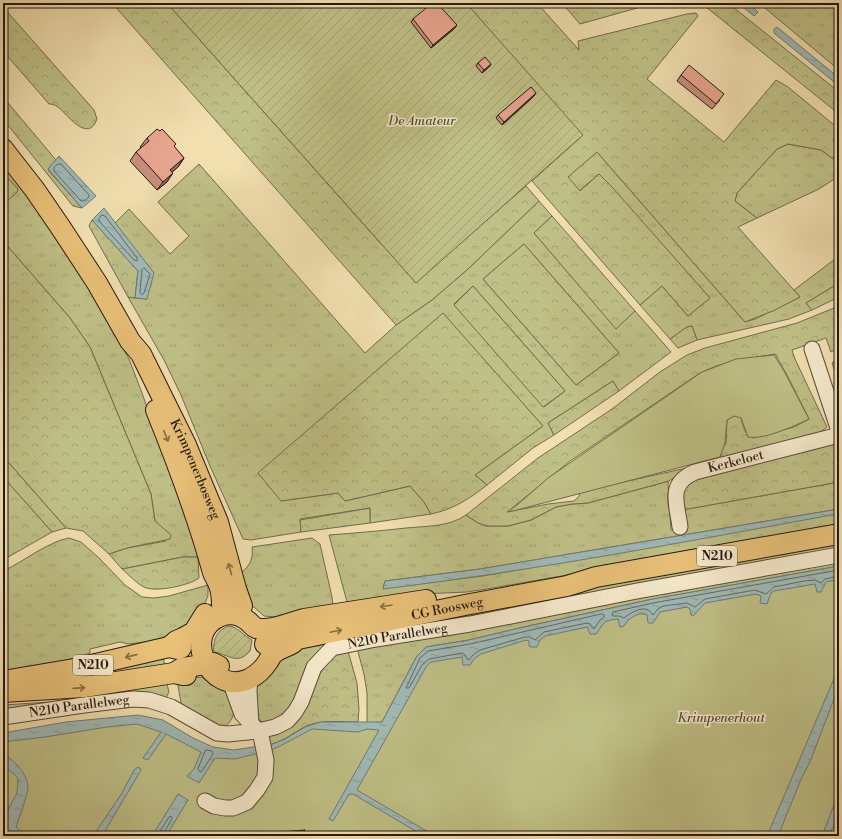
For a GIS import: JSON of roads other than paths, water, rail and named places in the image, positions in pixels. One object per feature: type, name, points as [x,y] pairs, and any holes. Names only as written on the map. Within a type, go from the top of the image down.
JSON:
[{"type":"main road","name":"Krimpenerbosweg","points":[[3,149],[35,190],[61,228],[97,283],[130,341],[140,354],[186,445],[218,522],[236,590],[242,606]]},
{"type":"main road","name":"Krimpenerbosweg","points":[[130,341],[146,387],[182,478],[206,546],[214,576],[219,584],[219,610]]},
{"type":"main road","name":"CG Roosweg","points":[[297,630],[465,605],[567,586],[596,577],[839,534]]},
{"type":"main road","points":[[250,673],[237,682],[224,680],[209,668],[198,638],[205,614],[219,610],[230,604],[242,606],[254,613],[265,637]]},
{"type":"main road","points":[[219,610],[242,617],[265,637]]},
{"type":"main road","name":"CG Roosweg","points":[[284,618],[297,630],[289,646],[275,652],[265,637],[284,618]]},
{"type":"main road","name":"N210","points":[[3,692],[84,687],[174,673],[183,675],[209,668],[213,663],[232,672],[245,670],[250,673],[258,673],[265,666],[265,637]]},
{"type":"main road","name":"N210","points":[[3,680],[74,669],[169,647],[176,640],[183,638],[198,638]]},
{"type":"street","points":[[812,349],[839,431]]},
{"type":"street","name":"Kerkeloet","points":[[680,527],[676,495],[678,484],[685,477],[695,472],[839,434]]},
{"type":"street","name":"N210 Parallelweg","points":[[3,717],[134,699],[149,700],[171,707],[217,733],[228,734],[257,731],[275,727],[287,721],[301,702],[314,667],[332,648],[376,639],[470,624],[637,591],[839,555]]},
{"type":"street","points":[[205,801],[214,806],[233,808],[247,802],[265,777],[266,760],[257,731],[249,691],[250,673]]},
{"type":"street","points":[[230,681],[242,714],[257,731]]},
{"type":"water","points":[[738,3],[748,3],[758,12],[754,16]]},
{"type":"water","points":[[777,27],[839,78],[839,86],[774,33],[774,29]]},
{"type":"water","points":[[59,156],[96,196],[82,208],[48,169]]},
{"type":"water","points":[[104,208],[154,273],[147,299],[135,298],[138,271],[92,220]]},
{"type":"water","points":[[839,509],[839,513],[826,516],[661,546],[494,574],[383,589],[385,581],[480,569]]},
{"type":"water","points":[[839,566],[839,579],[826,582],[821,592],[817,592],[815,584],[774,591],[771,593],[767,604],[760,603],[761,596],[756,594],[705,603],[693,616],[691,615],[690,609],[687,607],[660,612],[653,623],[648,623],[647,615],[640,614],[634,616],[628,620],[624,626],[620,627],[618,619],[606,621],[596,634],[590,634],[587,627],[545,636],[540,640],[537,647],[530,647],[529,641],[526,640],[481,654],[475,658],[470,665],[463,665],[462,657],[431,662],[426,667],[357,790],[435,836],[424,836],[353,794],[349,794],[333,821],[329,819],[379,730],[367,729],[358,732],[312,729],[271,750],[235,759],[215,758],[199,783],[187,776],[194,769],[201,752],[166,734],[148,760],[143,758],[161,732],[137,724],[3,742],[3,733],[66,722],[138,715],[163,720],[193,738],[213,747],[234,750],[273,744],[285,739],[305,727],[321,722],[382,722],[417,656],[426,647],[469,640],[653,599]]},
{"type":"water","points":[[839,667],[839,686],[810,762],[802,777],[778,836],[767,836]]},
{"type":"water","points":[[3,754],[20,768],[26,778],[28,788],[16,827],[26,836],[3,836],[8,810],[17,793],[18,778],[3,765]]},
{"type":"water","points":[[138,767],[141,770],[102,836],[93,836],[122,793],[134,770]]},
{"type":"water","points":[[839,792],[839,813],[829,836],[822,836]]},
{"type":"water","points":[[178,794],[188,800],[166,836],[152,836]]},
{"type":"park label","name":"De Amateur","points":[[422,121]]},
{"type":"park label","name":"Krimpenerhout","points":[[721,718]]}]
